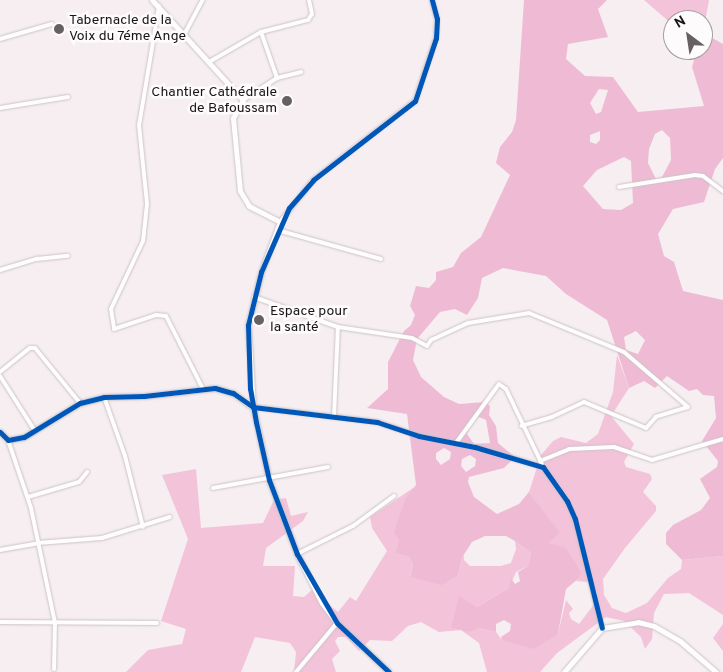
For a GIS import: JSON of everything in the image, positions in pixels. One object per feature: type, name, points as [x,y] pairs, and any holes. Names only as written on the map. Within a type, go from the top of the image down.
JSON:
[{"type":"street","points":[[152,0],[243,100]]},
{"type":"street","points":[[184,35],[204,0]]},
{"type":"street","points":[[209,62],[261,32],[308,20],[312,14],[309,0]]},
{"type":"street","points":[[389,672],[337,623],[296,554],[269,480],[253,407],[248,325],[253,297],[280,222],[313,180],[415,100],[436,38],[437,18],[432,0]]},
{"type":"street","points":[[159,6],[139,125],[147,204],[143,241],[110,309],[114,329],[156,315],[166,316],[203,389]]},
{"type":"street","points":[[0,39],[52,24]]},
{"type":"street","points":[[261,32],[277,78]]},
{"type":"street","points":[[280,222],[249,206],[240,191],[233,118],[243,100],[277,78],[300,72]]},
{"type":"street","points":[[0,108],[68,98]]},
{"type":"street","points":[[619,187],[695,175],[703,176],[723,191]]},
{"type":"street","points":[[277,230],[381,259]]},
{"type":"street","points":[[0,270],[37,259],[68,256]]},
{"type":"street","points":[[253,297],[338,327],[412,338],[427,346],[431,340],[468,323],[529,313],[624,352],[688,407],[656,417],[646,428],[584,402],[552,417],[521,426]]},
{"type":"street","points":[[334,417],[338,327]]},
{"type":"street","points":[[0,372],[30,348],[35,348],[80,403]]},
{"type":"street","points":[[0,376],[35,431]]},
{"type":"street","points":[[456,443],[499,384],[506,389],[521,426],[540,461],[567,501],[575,519],[602,628]]},
{"type":"street","points":[[8,440],[35,431],[80,403],[104,397],[144,396],[203,389],[226,390],[253,407],[377,422],[419,436],[456,443],[544,467]]},
{"type":"street","points":[[104,397],[125,456],[143,526]]},
{"type":"street","points":[[0,432],[8,440],[28,497],[55,623],[54,669]]},
{"type":"street","points":[[540,461],[569,450],[614,447],[652,460],[723,439]]},
{"type":"street","points":[[213,488],[269,480],[328,467]]},
{"type":"street","points":[[28,497],[79,482],[87,472]]},
{"type":"street","points":[[296,554],[353,526],[394,496]]},
{"type":"street","points":[[0,550],[38,543],[102,538],[170,517]]},
{"type":"street","points":[[0,622],[156,623]]},
{"type":"street","points":[[564,672],[602,628],[638,622],[654,626],[698,654],[716,672]]},
{"type":"street","points":[[296,672],[337,623]]},
{"type":"shaded area","points":[[524,0],[607,0],[598,9],[608,37],[568,44],[566,59],[585,76],[613,77],[638,112],[704,106],[692,67],[694,60],[713,60],[713,38],[723,44],[723,158],[715,169],[704,202],[673,209],[658,234],[664,256],[674,262],[683,291],[723,300],[723,556],[682,560],[666,544],[666,533],[673,525],[701,510],[710,498],[700,479],[717,467],[718,461],[702,441],[716,418],[714,396],[703,395],[697,389],[689,391],[667,376],[655,388],[644,381],[629,388],[607,320],[566,294],[546,276],[503,268],[482,278],[478,298],[467,315],[455,309],[440,312],[417,339],[413,360],[421,377],[444,397],[459,404],[485,402],[490,406],[489,415],[496,426],[498,443],[515,457],[504,468],[469,477],[468,482],[474,497],[497,514],[519,504],[529,492],[560,533],[548,543],[566,548],[581,572],[579,578],[566,589],[558,634],[534,649],[502,640],[501,637],[510,631],[511,624],[504,620],[496,624],[496,632],[478,628],[470,632],[451,628],[459,596],[477,607],[509,588],[511,578],[515,584],[520,581],[518,572],[528,566],[531,553],[515,541],[506,536],[485,536],[472,542],[463,556],[458,575],[442,585],[410,577],[413,564],[408,556],[396,553],[399,540],[394,532],[406,497],[416,485],[407,414],[367,408],[388,389],[388,362],[404,331],[411,325],[415,315],[410,306],[416,286],[429,288],[436,280],[436,272],[453,267],[461,253],[481,237],[510,175],[496,163],[500,147],[512,132],[516,120]],"holes":[[[599,89],[608,90],[601,112],[596,114],[590,103]],[[662,130],[670,138],[671,160],[662,177],[656,179],[648,163],[649,149],[655,134]],[[600,131],[600,140],[596,144],[590,142],[590,135]],[[624,157],[631,161],[633,203],[621,210],[603,209],[583,186],[597,170]],[[636,331],[645,340],[638,354],[626,350],[624,337]],[[479,417],[486,420],[490,443],[474,444],[467,434],[472,421]],[[444,448],[451,452],[450,459],[441,465],[436,459],[436,453]],[[470,455],[476,459],[475,466],[466,472],[461,466],[462,459]]]},
{"type":"shaded area","points":[[644,0],[709,0],[707,10],[663,10],[663,16]]},
{"type":"shaded area","points":[[617,355],[629,388],[611,416],[634,444],[624,462],[626,467],[650,474],[652,479],[643,492],[656,506],[656,511],[625,548],[603,579],[604,595],[612,608],[626,613],[647,603],[668,578],[681,569],[682,560],[723,556],[723,615],[689,593],[664,594],[654,613],[652,639],[645,649],[641,637],[624,621],[606,617],[557,653],[540,672],[487,672],[479,643],[461,630],[439,632],[421,622],[408,626],[392,641],[370,640],[359,651],[346,637],[338,637],[335,641],[340,651],[332,659],[336,672],[294,672],[296,652],[290,643],[255,637],[241,672],[126,672],[148,650],[182,644],[186,629],[161,621],[188,539],[162,475],[196,469],[201,528],[263,523],[274,500],[286,498],[291,516],[308,512],[303,521],[266,548],[263,566],[295,566],[293,596],[304,597],[312,590],[338,612],[350,597],[356,601],[387,551],[372,528],[370,517],[416,486],[406,497],[408,556],[413,564],[410,576],[458,575],[464,554],[464,560],[470,566],[501,566],[511,563],[516,549],[515,541],[531,553],[528,566],[516,572],[509,588],[477,607],[471,605],[478,628],[496,632],[502,640],[558,634],[566,600],[573,609],[569,613],[571,619],[579,624],[595,603],[597,592],[589,582],[576,581],[579,578],[547,543],[559,533],[529,492],[541,455],[553,441],[561,437],[586,443],[598,434],[613,392]]},
{"type":"shaded area","points":[[723,624],[723,651],[713,638]]},
{"type":"cycle path","points":[[389,672],[337,623],[297,554],[269,480],[256,422],[250,389],[248,325],[261,272],[289,208],[313,180],[415,101],[436,38],[437,19],[432,0]]},
{"type":"cycle path","points":[[0,432],[8,440],[24,437],[80,403],[104,397],[144,396],[215,388],[233,393],[253,407],[377,422],[419,436],[475,447],[543,467],[567,501],[575,519],[602,628]]},
{"type":"place","name":"Tabernacle de la Voix du 7éme Ange","points":[[59,29]]},
{"type":"place","name":"Chantier Cathédrale de Bafoussam","points":[[287,101]]},
{"type":"place","name":"Espace pour la santé","points":[[259,320]]}]
